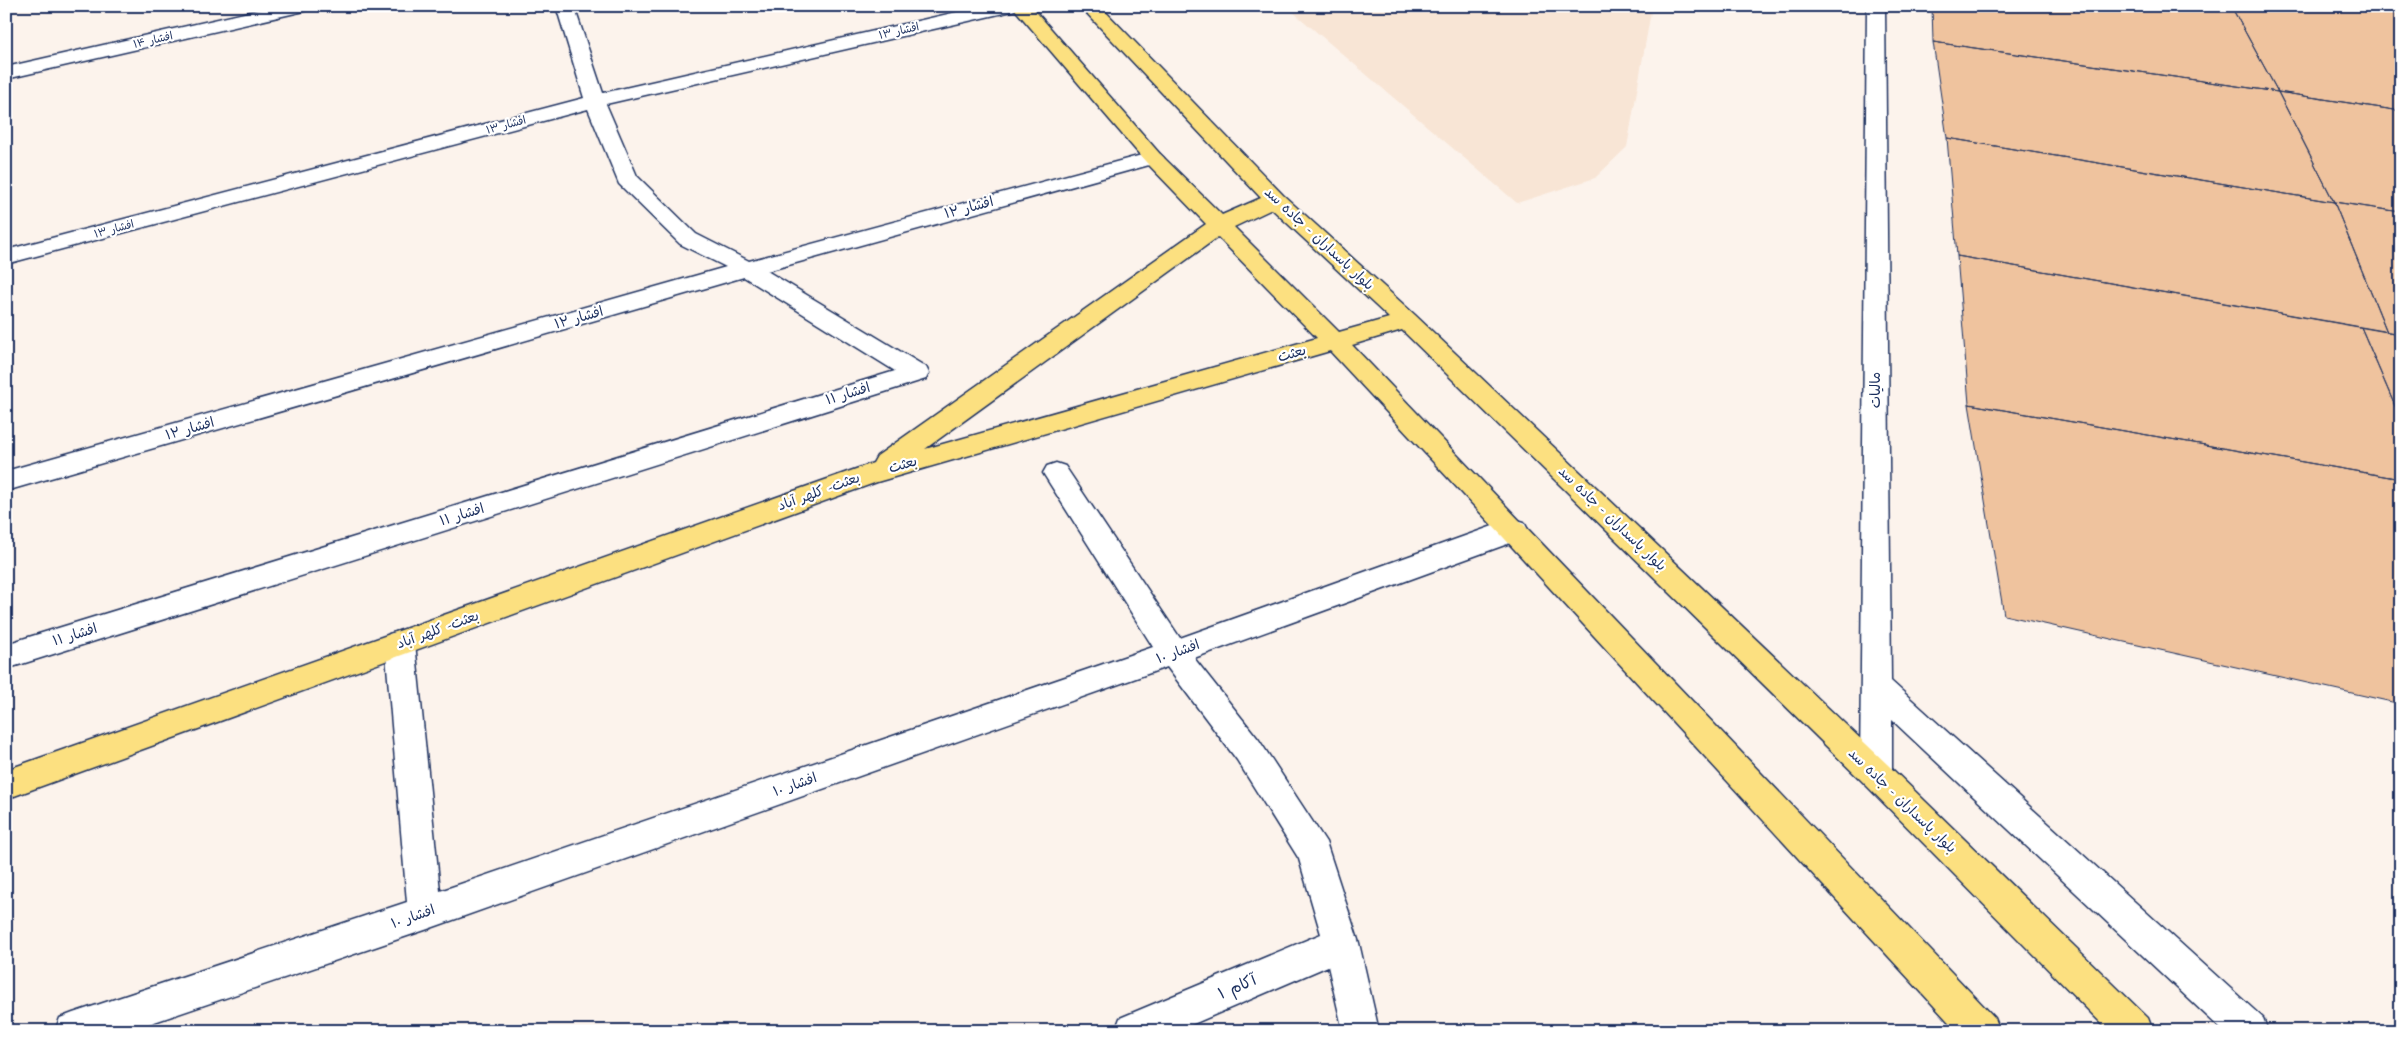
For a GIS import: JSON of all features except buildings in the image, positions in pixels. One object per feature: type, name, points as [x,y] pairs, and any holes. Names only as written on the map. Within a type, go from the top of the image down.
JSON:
[{"type":"main road","points":[[1021,6],[1153,158],[1335,342],[1514,530],[1982,1031]]},
{"type":"main road","name":"بلوار پاسداران - جاده سد","points":[[1089,6],[1275,200],[1407,321],[1876,774],[2136,1031]]},
{"type":"main road","name":"بعثت","points":[[870,474],[1219,224],[1275,200]]},
{"type":"main road","name":"بعثت","points":[[870,474],[1407,321]]},
{"type":"main road","name":"بعثت- کلهر آباد","points":[[6,785],[870,474]]},
{"type":"street","name":"افشار ۱۴","points":[[6,73],[300,6]]},
{"type":"street","points":[[565,6],[595,101],[627,179],[688,239],[747,269]]},
{"type":"street","name":"افشار ۱۳","points":[[6,257],[595,101],[1008,6]]},
{"type":"street","name":"مالیات","points":[[1876,6],[1876,774]]},
{"type":"street","name":"افشار ۱۲","points":[[6,481],[747,269],[1153,158]]},
{"type":"street","name":"افشار ۱۱","points":[[6,657],[917,373],[747,269]]},
{"type":"street","points":[[1056,473],[1174,654],[1248,750],[1314,853],[1341,943],[1361,1031]]},
{"type":"street","name":"افشار ۱۰","points":[[73,1031],[425,913],[1174,654],[1514,530]]},
{"type":"street","points":[[400,643],[425,913]]},
{"type":"street","points":[[1876,686],[2250,1031]]},
{"type":"street","name":"آکام ۱","points":[[1133,1031],[1341,943]]},
{"type":"shaded area","points":[[1286,6],[1652,6],[1627,147],[1595,178],[1517,203]]}]
